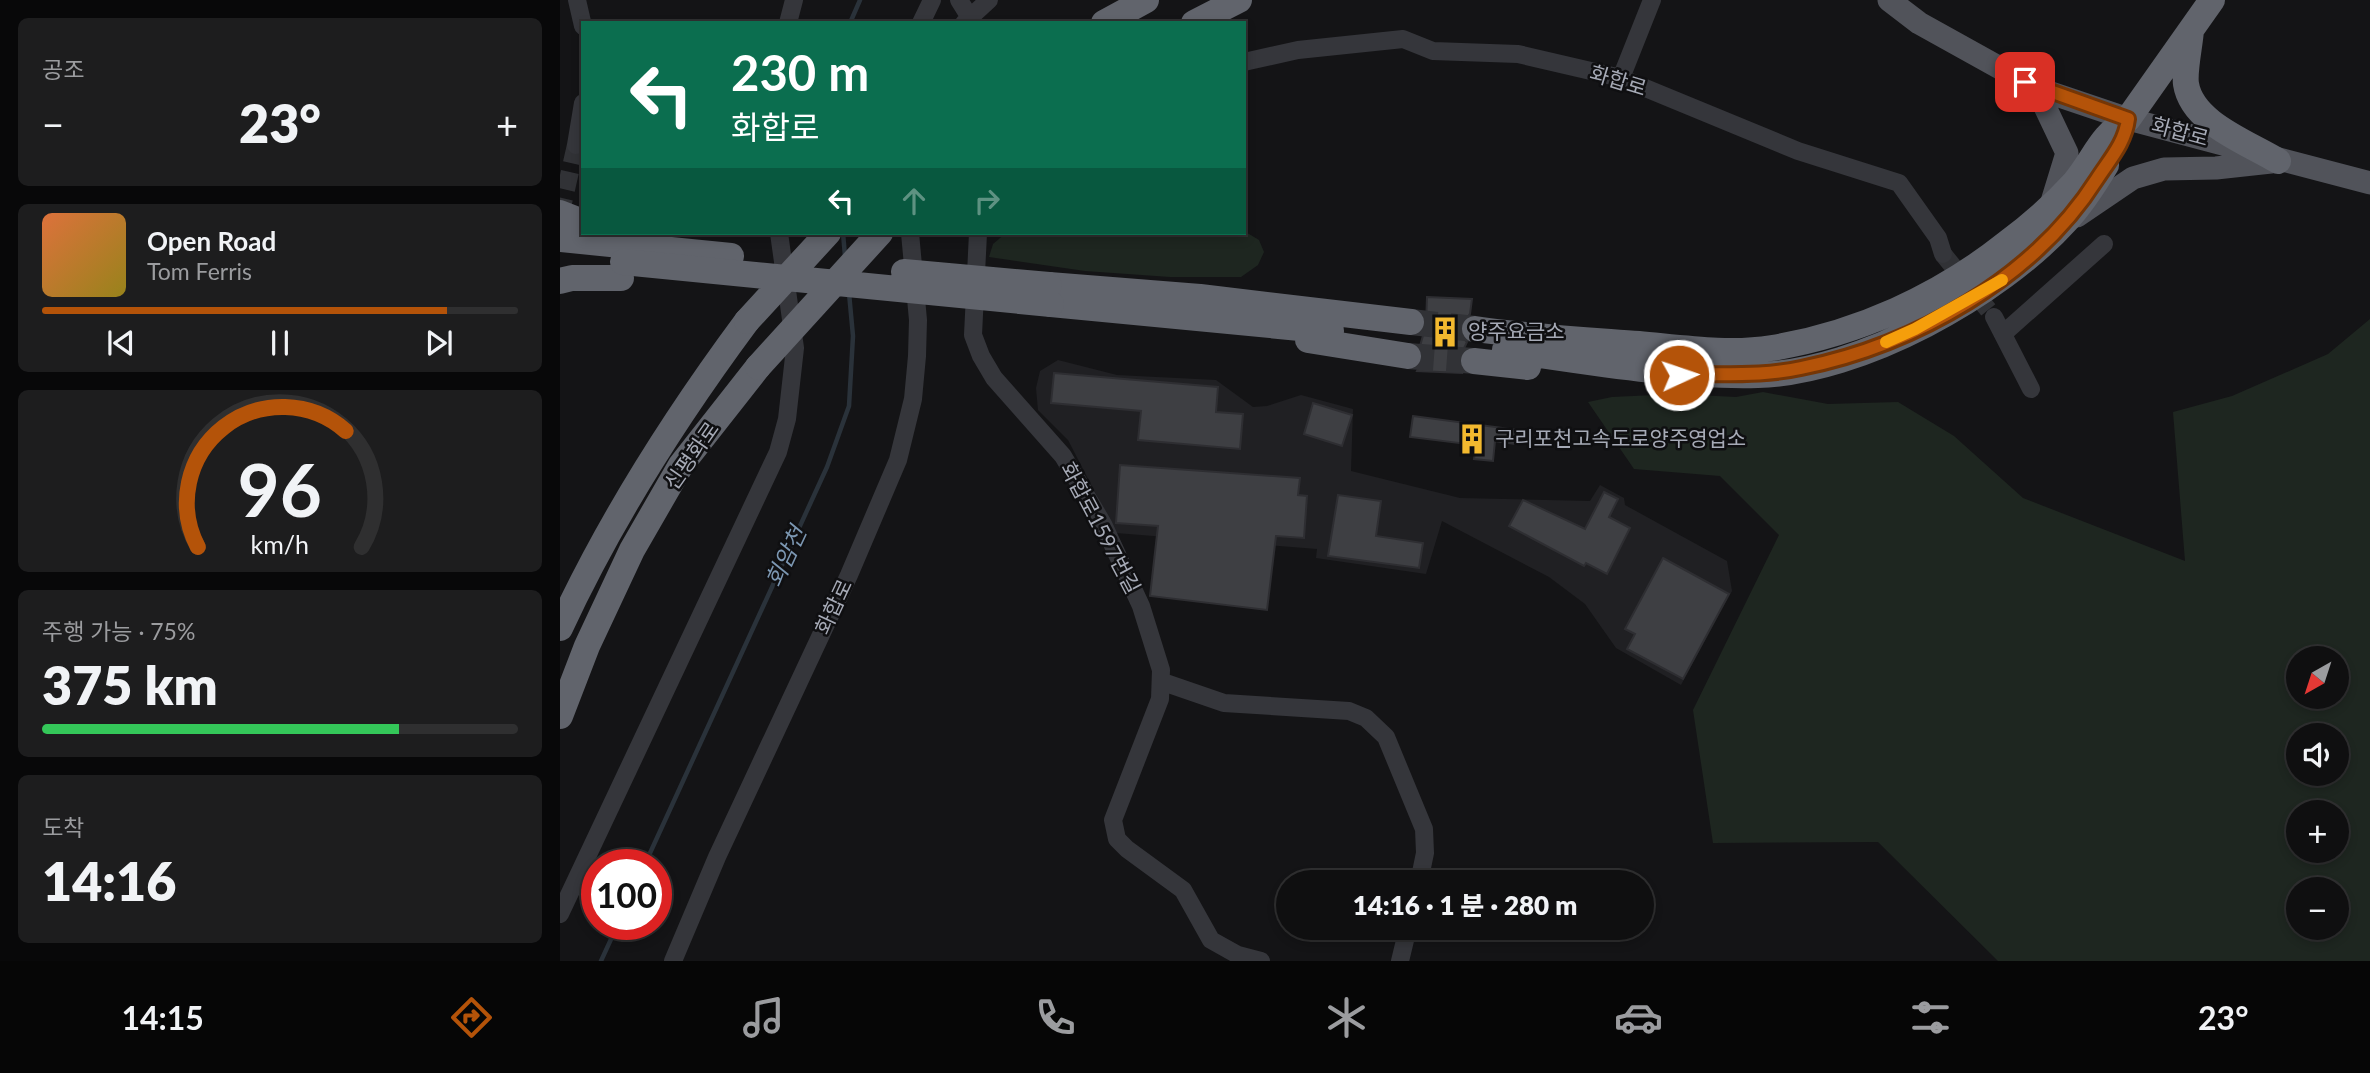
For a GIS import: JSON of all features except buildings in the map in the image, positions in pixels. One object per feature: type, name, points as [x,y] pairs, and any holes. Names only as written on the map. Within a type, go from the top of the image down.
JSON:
[{"type":"highway","points":[[1108,21],[1146,0]]},
{"type":"highway","points":[[1198,21],[1239,0]]},
{"type":"highway","points":[[2128,119],[2126,136],[2084,200],[2048,240],[2000,281],[1971,299],[1915,329],[1869,349],[1825,363],[1761,375],[1704,374],[1580,362],[1476,337],[1727,350],[1772,348],[1847,331],[1887,316],[1928,295],[2005,246],[2051,206],[2076,181],[2109,130],[2128,119],[2212,0]]},
{"type":"highway","points":[[2191,30],[2185,81],[2192,104],[2208,119],[2278,161]]},
{"type":"highway","points":[[560,214],[581,221]]},
{"type":"highway","name":"신평화로","points":[[560,628],[584,577],[641,473],[693,393],[747,321],[826,235]]},
{"type":"highway","name":"신평화로","points":[[560,716],[587,646],[632,550],[681,466],[758,367],[878,235]]},
{"type":"highway","points":[[560,239],[623,251],[795,279],[1050,295],[1200,297],[1413,332],[1155,314],[1050,295],[731,256],[623,251],[560,256]]},
{"type":"highway","points":[[560,281],[572,278],[623,251]]},
{"type":"main road","name":"화합로","points":[[1889,0],[1919,23],[2036,88],[2128,119],[2199,136],[2278,161],[2370,183]]},
{"type":"main road","points":[[2036,88],[2067,153],[2051,206]]},
{"type":"main road","points":[[2048,240],[2088,206],[2133,178],[2164,169],[2216,168],[2278,161]]},
{"type":"street","points":[[578,0],[582,21]]},
{"type":"street","points":[[789,21],[794,0]]},
{"type":"street","points":[[923,21],[932,0]]},
{"type":"street","points":[[959,0],[966,20],[989,0]]},
{"type":"street","points":[[1620,78],[1652,0]]},
{"type":"street","name":"화합로","points":[[1246,62],[1298,50],[1403,39],[1433,51],[1518,54],[1620,78],[1798,151],[1899,183],[1938,238],[1943,254]]},
{"type":"street","points":[[576,145],[581,115]]},
{"type":"street","points":[[560,914],[778,452],[787,419],[795,348],[779,235]]},
{"type":"street","name":"화합로","points":[[673,961],[717,857],[849,575],[898,460],[913,399],[917,356],[918,320],[909,235]]},
{"type":"street","name":"화합로1597번길","points":[[978,235],[973,335],[981,356],[994,378],[1063,456],[1103,524],[1141,606],[1163,682]]},
{"type":"street","points":[[2004,333],[2104,244]]},
{"type":"street","points":[[1994,317],[2031,389]]},
{"type":"street","points":[[1261,961],[1238,955],[1211,940],[1183,890],[1126,849],[1114,829],[1113,820],[1160,699],[1163,682],[1224,703],[1349,711],[1366,718],[1386,737],[1424,829],[1425,853],[1421,870]]},
{"type":"street","points":[[1401,961],[1405,940]]},
{"type":"shaded area","points":[[1246,232],[1259,240],[1264,252],[1258,265],[1241,277],[1170,277],[1085,271],[989,257],[993,244],[1004,235],[1246,235]]},
{"type":"shaded area","points":[[2370,319],[2370,961],[1998,961],[1878,842],[1713,843],[1693,710],[1779,535],[1720,476],[1634,469],[1588,402],[1612,397],[1676,394],[1736,397],[1763,392],[1828,404],[1898,402],[1954,436],[2023,498],[2185,561],[2173,412],[2232,396],[2328,354]]},
{"type":"shaded area","points":[[1058,360],[1117,375],[1216,380],[1253,407],[1267,406],[1301,395],[1353,409],[1351,471],[1460,498],[1590,501],[1600,485],[1624,498],[1625,505],[1727,561],[1732,591],[1681,685],[1616,648],[1585,604],[1549,577],[1442,521],[1426,574],[1316,558],[1317,549],[1116,533],[1068,440],[1038,410],[1036,388],[1040,371]]},
{"type":"waterway","name":"회암천","points":[[851,21],[860,0]]},
{"type":"waterway","name":"회암천","points":[[843,235],[845,256]]},
{"type":"waterway","name":"회암천","points":[[652,849],[827,467],[849,406],[853,336],[849,293]]},
{"type":"waterway","name":"회암천","points":[[601,961],[611,940]]},
{"type":"tunnel","points":[[560,216],[576,145]]},
{"type":"tunnel","points":[[1943,254],[1994,317]]},
{"type":"tunnel","points":[[1411,322],[1475,329]]},
{"type":"tunnel","points":[[1408,356],[1474,361]]},
{"type":"slow traffic","points":[[1886,342],[1915,329],[2002,280]]},
{"type":"place","name":"양주요금소","points":[[1445,332]]},
{"type":"place","name":"구리포천고속도로양주영업소","points":[[1472,439]]},
{"type":"route","points":[[1679,375],[1761,375],[1825,363],[1895,339],[2000,281],[2066,222],[2084,200],[2126,136],[2128,119],[2025,82]]}]
